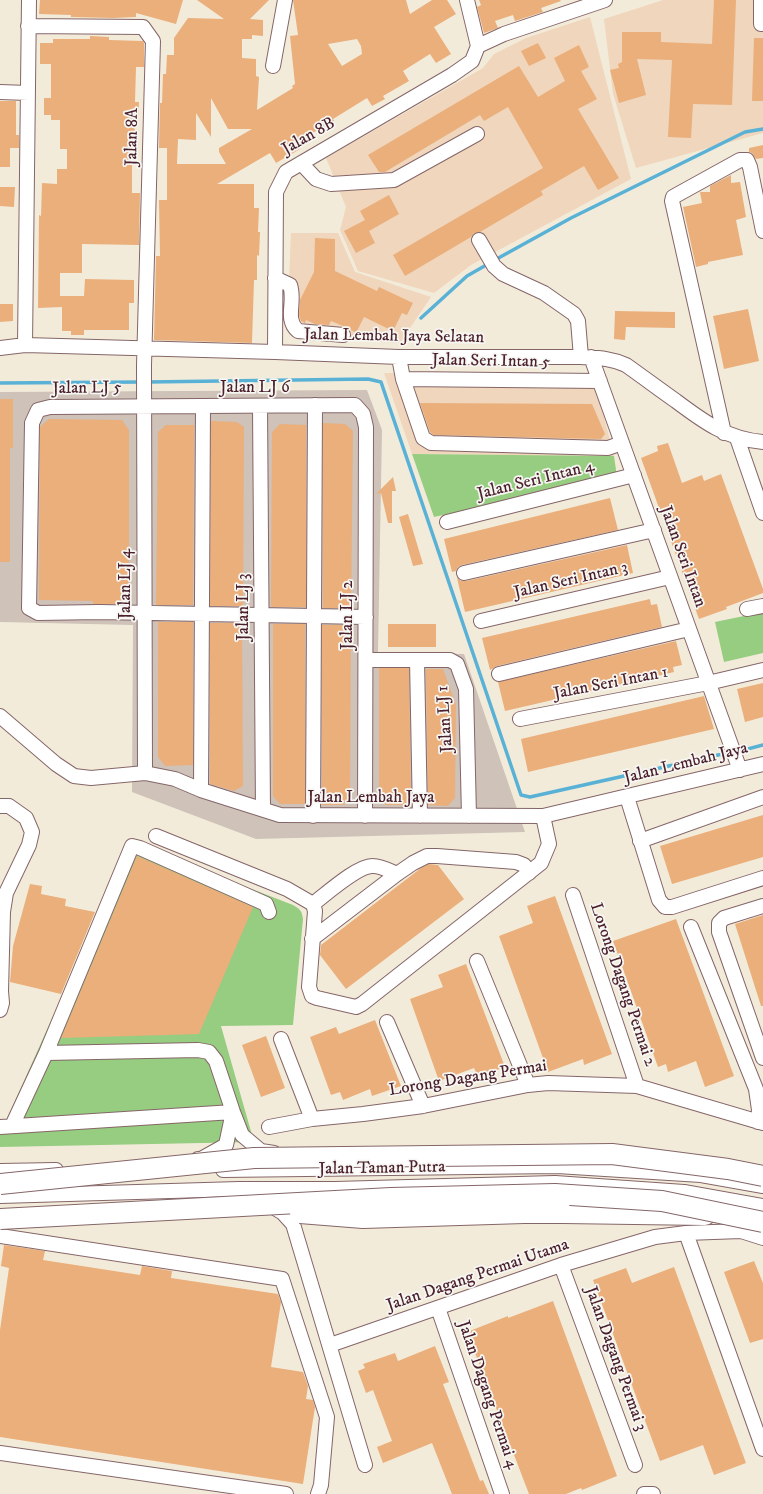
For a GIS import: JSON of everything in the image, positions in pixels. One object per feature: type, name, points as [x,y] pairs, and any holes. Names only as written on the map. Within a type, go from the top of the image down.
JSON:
[{"type":"highway","points":[[0,1184],[254,1158],[612,1154],[728,1169],[763,1176]]},
{"type":"highway","points":[[728,1169],[763,1166]]},
{"type":"highway","points":[[0,1220],[234,1198],[391,1198],[555,1194],[662,1201],[763,1222]]},
{"type":"highway","points":[[234,1198],[363,1218],[524,1213],[763,1215]]},
{"type":"street","points":[[25,345],[29,0]]},
{"type":"street","points":[[273,66],[285,0]]},
{"type":"street","points":[[467,0],[478,46],[504,34],[605,0]]},
{"type":"street","points":[[761,0],[761,24]]},
{"type":"street","name":"Jalan 8A","points":[[28,26],[143,27],[153,41],[146,347],[144,365]]},
{"type":"street","name":"Jalan 8B","points":[[275,352],[276,192],[286,172],[452,75],[472,61],[478,46]]},
{"type":"street","points":[[0,92],[28,93]]},
{"type":"street","points":[[301,163],[316,179],[331,184],[394,180],[477,134]]},
{"type":"street","points":[[763,231],[750,167],[747,160],[740,160],[677,193],[673,197],[672,201],[730,435],[763,513]]},
{"type":"street","name":"Jalan Seri Intan","points":[[482,245],[494,266],[504,274],[544,293],[574,314],[578,321],[586,357],[600,382],[740,770]]},
{"type":"street","points":[[275,278],[290,284],[293,299],[291,312],[292,322],[298,331],[344,335]]},
{"type":"street","name":"Jalan Lembah Jaya Selatan","points":[[0,348],[25,345],[146,347],[399,357],[586,357],[616,360],[626,365],[708,424],[730,435],[763,442]]},
{"type":"street","points":[[399,357],[403,379],[423,438],[431,443],[608,448],[622,443]]},
{"type":"street","name":"Jalan LJ 4","points":[[144,365],[145,773]]},
{"type":"street","name":"Jalan Seri Intan 5","points":[[403,379],[600,382]]},
{"type":"street","name":"Jalan LJ 6","points":[[144,401],[203,406],[355,405],[363,414]]},
{"type":"street","name":"Jalan LJ 5","points":[[144,401],[50,407],[38,410],[32,423],[29,608],[38,613],[144,613]]},
{"type":"street","points":[[312,816],[315,405]]},
{"type":"street","points":[[201,790],[203,406]]},
{"type":"street","name":"Jalan LJ 3","points":[[260,406],[263,809]]},
{"type":"street","name":"Jalan LJ 2","points":[[363,414],[366,427],[365,816]]},
{"type":"street","name":"Jalan Seri Intan 4","points":[[447,522],[634,475]]},
{"type":"street","points":[[464,572],[654,530]]},
{"type":"street","name":"Jalan Seri Intan 3","points":[[481,621],[670,577]]},
{"type":"street","points":[[746,609],[763,606]]},
{"type":"street","points":[[144,613],[366,617]]},
{"type":"street","points":[[499,674],[689,629]]},
{"type":"street","name":"Jalan LJ 1","points":[[366,660],[450,660],[456,664],[466,689],[468,816]]},
{"type":"street","points":[[417,660],[420,816]]},
{"type":"street","name":"Jalan Seri Intan 1","points":[[520,719],[708,684],[763,670]]},
{"type":"street","name":"Jalan Lembah Jaya","points":[[0,716],[56,764],[74,776],[91,778],[145,773],[175,779],[201,790],[280,815],[543,816],[763,764]]},
{"type":"street","points":[[627,797],[659,900],[665,907],[672,908],[763,878]]},
{"type":"street","points":[[640,841],[763,797]]},
{"type":"street","points":[[0,806],[9,806],[26,818],[32,832],[29,845],[6,893],[3,912],[2,1003],[0,1010]]},
{"type":"street","points":[[156,836],[287,889],[313,904],[315,911],[309,987],[312,996],[356,1007],[362,1004],[541,863],[549,844],[543,816]]},
{"type":"street","points":[[6,1127],[46,1053],[132,846],[140,848],[266,904],[269,912]]},
{"type":"street","points":[[312,939],[397,874],[413,863],[427,856],[516,862],[524,865],[529,872]]},
{"type":"street","points":[[313,904],[358,870],[366,866],[374,866],[397,874]]},
{"type":"street","name":"Lorong Dagang Permai 2","points":[[573,895],[637,1086]]},
{"type":"street","points":[[763,906],[724,918],[718,923],[719,932],[763,1058]]},
{"type":"street","points":[[691,927],[756,1089],[761,1122]]},
{"type":"street","points":[[477,961],[528,1085]]},
{"type":"street","points":[[387,1022],[422,1106]]},
{"type":"street","points":[[280,1039],[312,1119]]},
{"type":"street","points":[[46,1053],[198,1050],[209,1052],[216,1061],[242,1135],[261,1151],[354,1168]]},
{"type":"street","name":"Lorong Dagang Permai","points":[[270,1127],[312,1119],[422,1106],[528,1085],[548,1083],[637,1086],[761,1122]]},
{"type":"street","points":[[6,1127],[233,1112]]},
{"type":"street","points":[[137,1169],[201,1159],[226,1145],[233,1112]]},
{"type":"street","name":"Jalan Taman Putra","points":[[0,1171],[557,1166],[701,1175],[763,1186]]},
{"type":"street","name":"Jalan Taman Putra","points":[[0,1196],[234,1198],[335,1189],[555,1183],[684,1192],[763,1206]]},
{"type":"street","points":[[293,1224],[300,1210],[310,1199],[335,1189]]},
{"type":"street","points":[[234,1198],[270,1205],[283,1213],[293,1224],[365,1464]]},
{"type":"street","name":"Jalan Dagang Permai Utama","points":[[330,1345],[561,1265],[656,1237],[686,1233],[741,1231],[763,1238]]},
{"type":"street","points":[[686,1233],[763,1448]]},
{"type":"street","points":[[0,1236],[282,1279],[327,1417],[321,1485],[318,1494]]},
{"type":"street","name":"Jalan Dagang Permai 3","points":[[561,1265],[635,1465]]},
{"type":"street","name":"Jalan Dagang Permai 4","points":[[438,1308],[502,1494]]},
{"type":"street","points":[[0,1453],[286,1494]]},
{"type":"street","points":[[645,1494],[653,1494]]},
{"type":"shaded area","points":[[663,0],[763,0],[763,133],[636,168],[613,94],[604,19]]},
{"type":"shaded area","points":[[590,17],[631,179],[471,265],[434,293],[358,271],[340,230],[346,207],[326,158],[483,68],[494,54],[526,38]]},
{"type":"shaded area","points":[[291,233],[338,233],[355,272],[431,297],[400,343],[296,338],[287,327]]},
{"type":"shaded area","points":[[384,373],[593,374],[614,456],[412,454]]},
{"type":"shaded area","points":[[367,390],[382,430],[378,652],[464,654],[525,832],[256,839],[132,792],[133,625],[0,622],[0,392]]},
{"type":"green space","points":[[412,454],[614,456],[617,477],[434,517]]},
{"type":"green space","points":[[763,612],[763,653],[724,662],[715,622]]},
{"type":"green space","points":[[131,842],[293,905],[301,912],[303,919],[293,1025],[221,1026],[254,1142],[0,1147],[0,1121],[6,1121]]},
{"type":"building","points":[[40,0],[183,0],[176,24],[136,13],[136,17],[113,18],[71,17],[71,15],[39,14]]},
{"type":"building","points":[[197,0],[269,0],[250,19],[263,20],[263,36],[252,35],[252,39],[242,39],[242,58],[256,59],[256,76],[259,77],[257,110],[293,88],[292,86],[295,84],[290,36],[298,35],[293,0],[406,0],[410,14],[432,0],[447,0],[456,14],[434,27],[451,54],[436,63],[430,54],[403,71],[409,81],[383,96],[385,99],[372,106],[367,98],[333,119],[334,121],[296,142],[300,149],[276,163],[270,153],[217,184],[254,184],[254,208],[259,208],[258,232],[260,232],[259,256],[257,255],[257,280],[254,280],[252,343],[154,340],[156,256],[160,256],[159,200],[167,200],[167,148],[159,148],[160,103],[162,103],[163,74],[166,74],[167,55],[174,55],[174,38],[188,18],[224,19]],"holes":[[[357,39],[361,46],[362,54],[342,66],[328,44]],[[211,98],[228,129],[252,129],[219,148],[219,152],[226,164],[177,164],[178,139],[196,140],[196,113],[211,137]]]},
{"type":"building","points":[[479,0],[561,1],[541,8],[543,12],[515,21],[513,15],[495,21],[498,28],[484,33],[477,7],[481,5]]},
{"type":"building","points":[[714,0],[736,0],[732,105],[693,104],[691,138],[668,137],[672,60],[637,59],[646,95],[619,103],[610,70],[619,68],[618,64],[622,62],[622,32],[661,32],[661,42],[712,44]]},
{"type":"building","points":[[90,36],[109,37],[109,40],[143,41],[144,43],[144,67],[136,67],[135,102],[139,102],[138,122],[135,122],[134,151],[132,151],[132,193],[140,193],[139,245],[82,244],[82,273],[60,273],[60,296],[84,296],[85,279],[134,280],[134,303],[129,303],[129,330],[84,330],[84,335],[71,335],[71,331],[62,331],[62,307],[38,308],[39,215],[41,216],[42,183],[57,184],[57,169],[67,169],[67,149],[60,149],[60,120],[51,120],[51,115],[44,115],[44,98],[51,98],[51,64],[40,64],[40,43],[53,43],[53,39],[90,39]]},
{"type":"building","points":[[754,38],[763,38],[763,101],[752,101]]},
{"type":"building","points":[[538,43],[546,58],[529,66],[521,51]]},
{"type":"building","points":[[579,45],[589,67],[581,71],[597,99],[578,109],[619,178],[598,190],[584,166],[541,191],[543,195],[480,232],[474,233],[471,237],[405,276],[393,255],[543,168],[508,107],[484,121],[480,115],[385,172],[379,172],[368,155],[519,66],[538,97],[565,81],[554,58]]},
{"type":"building","points":[[0,101],[16,101],[16,135],[19,135],[19,148],[10,148],[10,167],[0,167]]},
{"type":"building","points":[[763,145],[763,158],[756,159],[752,153],[749,152],[749,148]]},
{"type":"building","points":[[731,175],[731,183],[740,182],[746,217],[736,220],[743,255],[708,262],[708,264],[696,267],[683,207],[702,203],[700,192],[710,192],[710,186]]},
{"type":"building","points":[[0,187],[15,187],[14,207],[0,206]]},
{"type":"building","points":[[389,195],[399,214],[369,231],[375,243],[356,253],[344,231],[365,220],[360,211]]},
{"type":"building","points":[[315,238],[335,239],[335,271],[377,291],[379,287],[413,303],[407,315],[402,313],[393,331],[364,317],[356,333],[331,321],[329,325],[315,324],[306,320],[305,323],[301,321],[299,315],[300,300],[314,272]]},
{"type":"building","points":[[0,304],[13,304],[13,321],[0,322]]},
{"type":"building","points":[[748,309],[759,361],[724,369],[713,316]]},
{"type":"building","points":[[615,311],[675,312],[675,328],[626,327],[625,340],[614,339]]},
{"type":"building","points":[[0,399],[13,399],[13,448],[10,448],[10,562],[0,562]]},
{"type":"building","points":[[420,403],[592,404],[605,434],[601,439],[434,435],[430,432]]},
{"type":"building","points":[[49,419],[122,420],[129,430],[129,604],[93,604],[93,601],[39,600],[40,427]]},
{"type":"building","points":[[211,421],[237,422],[244,427],[243,606],[210,606]]},
{"type":"building","points":[[323,423],[345,424],[353,431],[351,608],[323,608]]},
{"type":"building","points":[[280,424],[306,425],[306,607],[271,607],[272,432]]},
{"type":"building","points":[[166,425],[194,425],[193,605],[156,605],[158,432]]},
{"type":"building","points":[[668,443],[682,483],[702,475],[704,481],[721,474],[763,589],[763,593],[726,607],[727,609],[699,619],[641,458],[658,451],[657,446]]},
{"type":"building","points":[[393,477],[396,491],[392,491],[392,523],[388,523],[381,493],[376,494]]},
{"type":"building","points":[[610,498],[618,530],[462,565],[458,567],[456,571],[452,572],[444,539]]},
{"type":"building","points":[[408,514],[423,564],[413,566],[399,517]]},
{"type":"building","points":[[627,545],[633,573],[465,612],[457,578],[461,581],[466,581]]},
{"type":"building","points":[[650,599],[651,605],[657,604],[662,627],[497,666],[490,670],[482,638]]},
{"type":"building","points":[[158,622],[193,622],[193,765],[165,766],[158,757]]},
{"type":"building","points":[[210,623],[242,623],[243,786],[234,791],[210,784]]},
{"type":"building","points":[[273,624],[305,624],[305,804],[280,804],[273,796]]},
{"type":"building","points":[[388,624],[436,624],[436,647],[388,647]]},
{"type":"building","points":[[322,625],[351,625],[350,797],[343,805],[322,805]]},
{"type":"building","points":[[676,641],[682,665],[673,667],[674,672],[505,711],[498,682]]},
{"type":"building","points":[[379,668],[409,668],[411,805],[386,805],[379,797]]},
{"type":"building","points":[[426,669],[443,669],[456,705],[455,798],[448,806],[428,805]]},
{"type":"building","points":[[763,683],[763,717],[745,722],[737,689]]},
{"type":"building","points":[[704,696],[714,729],[528,772],[521,739]]},
{"type":"building","points":[[763,815],[763,857],[672,884],[660,846]]},
{"type":"building","points":[[137,856],[253,907],[199,1034],[61,1038]]},
{"type":"building","points":[[429,864],[438,865],[464,899],[346,989],[320,955],[321,945],[421,868]]},
{"type":"building","points":[[30,884],[42,886],[41,894],[66,899],[65,906],[95,912],[61,994],[10,982],[13,946]]},
{"type":"building","points":[[555,896],[612,1054],[584,1065],[583,1059],[548,1072],[499,936],[533,923],[527,906]]},
{"type":"building","points":[[763,915],[763,1006],[761,1006],[735,924]]},
{"type":"building","points":[[676,919],[734,1076],[705,1087],[696,1061],[668,1072],[666,1064],[658,1067],[613,941]]},
{"type":"building","points":[[466,964],[505,1067],[478,1077],[474,1068],[439,1081],[410,999],[443,987],[438,975]]},
{"type":"building","points":[[375,1020],[401,1086],[372,1096],[370,1089],[343,1100],[340,1092],[331,1095],[310,1037],[336,1027],[339,1034]]},
{"type":"building","points":[[266,1036],[285,1088],[261,1097],[242,1045]]},
{"type":"building","points":[[4,1245],[45,1251],[43,1260],[140,1275],[142,1266],[172,1271],[171,1278],[278,1294],[281,1302],[271,1367],[303,1372],[308,1386],[306,1399],[313,1400],[315,1407],[303,1484],[0,1437],[0,1330],[9,1268],[1,1266]]},
{"type":"building","points":[[754,1261],[763,1283],[763,1339],[750,1343],[724,1272]]},
{"type":"building","points":[[674,1267],[746,1463],[714,1475],[703,1445],[660,1461],[593,1280],[626,1268],[632,1283]]},
{"type":"building","points":[[553,1301],[617,1476],[582,1490],[581,1488],[566,1494],[529,1494],[467,1332]]},
{"type":"building","points":[[435,1346],[449,1382],[443,1384],[480,1481],[483,1480],[489,1494],[452,1494],[432,1443],[383,1463],[377,1447],[392,1441],[373,1390],[366,1393],[358,1371],[365,1368],[363,1364],[395,1353],[398,1361]]},
{"type":"waterway","points":[[493,261],[571,218],[745,132],[763,129]]},
{"type":"waterway","points":[[421,318],[467,276],[488,264]]},
{"type":"waterway","points":[[148,382],[368,379],[381,382],[521,795],[530,797],[727,753]]},
{"type":"waterway","points":[[0,383],[141,382]]},
{"type":"waterway","points":[[740,751],[763,745]]}]
